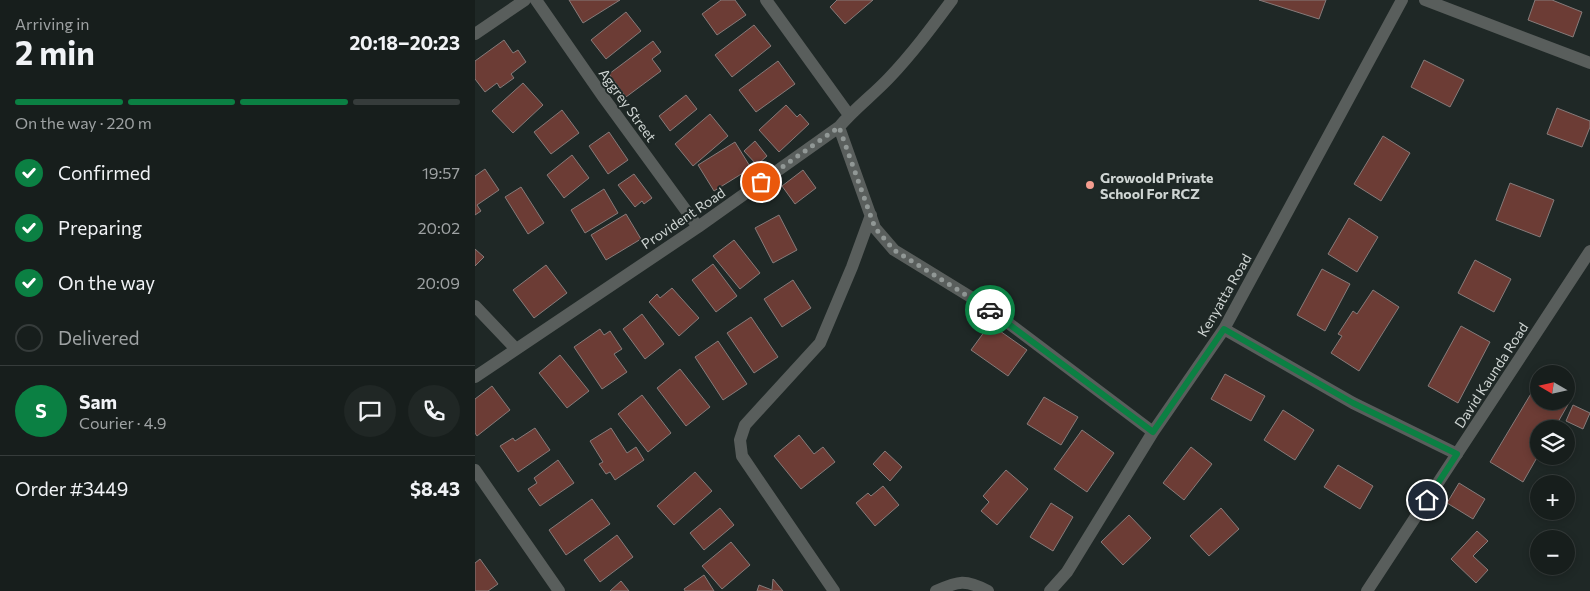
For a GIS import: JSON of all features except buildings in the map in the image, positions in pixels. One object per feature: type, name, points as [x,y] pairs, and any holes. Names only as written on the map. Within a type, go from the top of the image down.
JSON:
[{"type":"street","points":[[475,34],[525,0]]},
{"type":"street","name":"Aggrey Street","points":[[536,0],[604,98],[698,227]]},
{"type":"street","points":[[766,0],[849,115]]},
{"type":"street","name":"Provident Road","points":[[475,377],[698,227],[839,127],[849,115],[889,78],[925,37],[952,0]]},
{"type":"street","name":"Kenyatta Road","points":[[1050,591],[1067,572],[1153,432],[1224,329],[1402,0]]},
{"type":"street","points":[[1425,0],[1590,62]]},
{"type":"street","points":[[839,127],[875,228],[894,250],[987,308],[1153,432]]},
{"type":"street","points":[[833,591],[742,456],[740,440],[745,426],[820,343],[835,310],[871,215]]},
{"type":"street","name":"David Kaunda Road","points":[[1367,591],[1590,251]]},
{"type":"street","points":[[475,306],[516,349]]},
{"type":"street","points":[[1224,329],[1353,403],[1457,454]]},
{"type":"street","points":[[475,470],[559,591]]},
{"type":"street","points":[[936,591],[965,581],[988,591]]},
{"type":"way so far","points":[[761,182],[839,127],[875,228],[894,250],[990,310]]},
{"type":"place","name":"Growoold Private School For RCZ","points":[[1090,185]]},
{"type":"route","points":[[990,310],[1153,432],[1224,329],[1353,403],[1457,454],[1427,500]]}]
